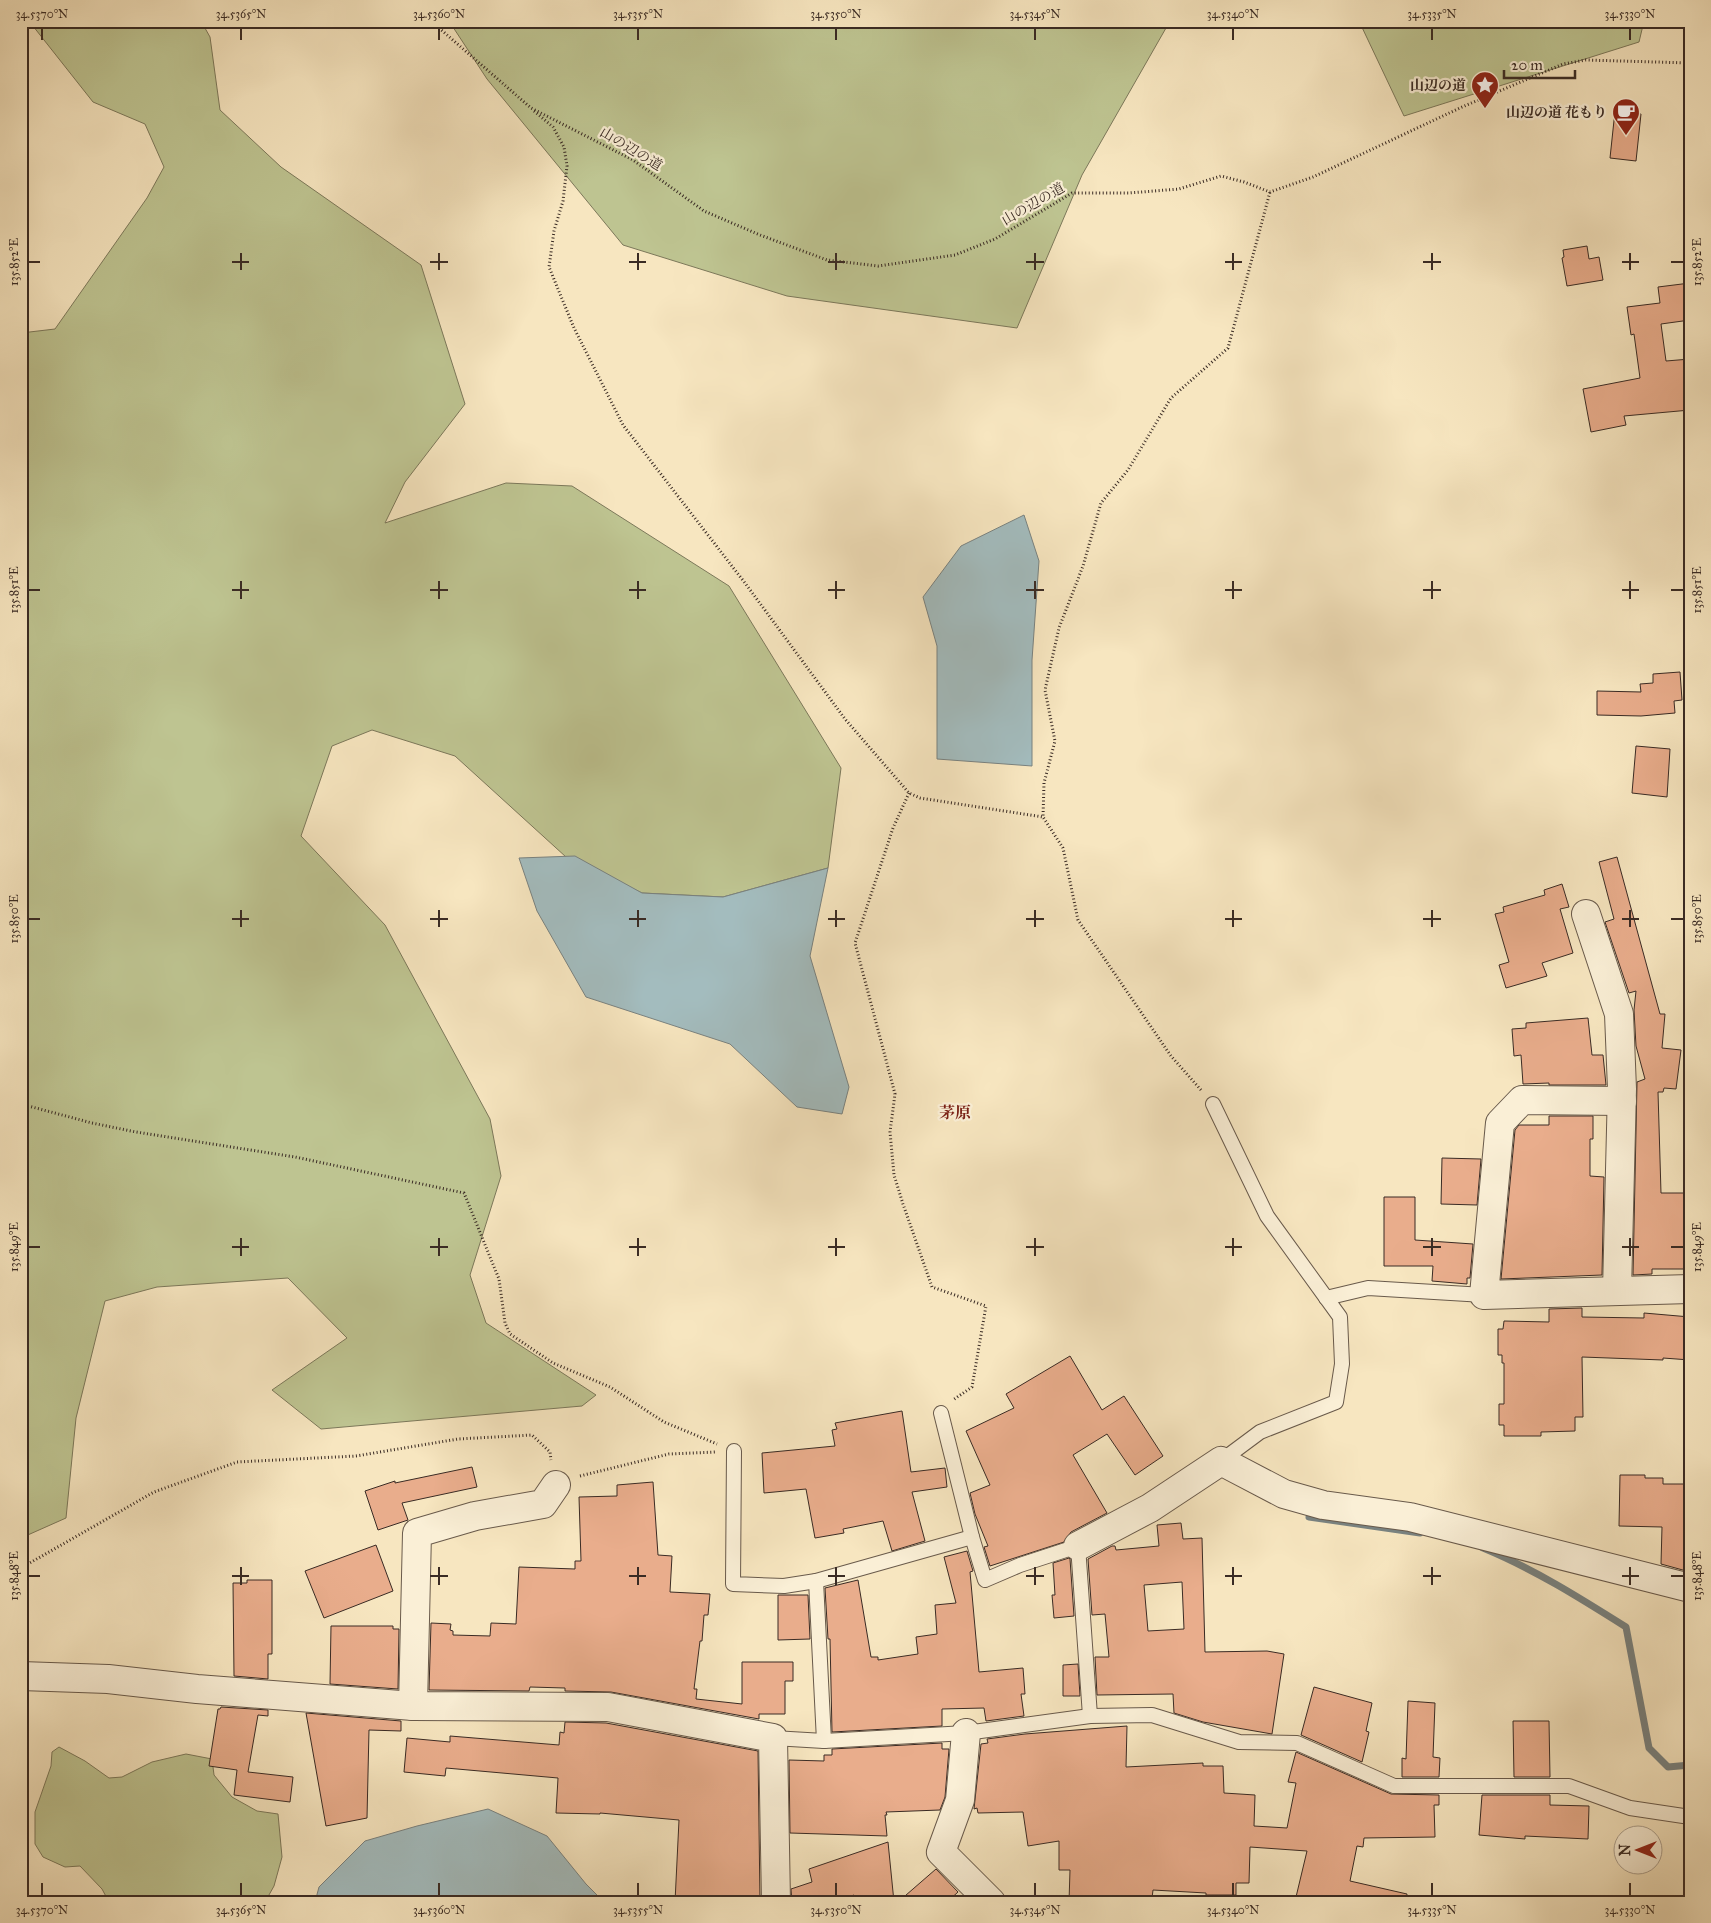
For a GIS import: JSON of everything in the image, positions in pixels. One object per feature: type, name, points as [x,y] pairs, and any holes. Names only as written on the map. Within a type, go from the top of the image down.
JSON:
[{"type":"street","points":[[1586,914],[1619,1014],[1622,1101],[1617,1291]]},
{"type":"street","points":[[1622,1101],[1522,1100],[1500,1123],[1484,1296],[1690,1289]]},
{"type":"street","points":[[1078,1546],[1150,1508],[1221,1461],[1284,1494],[1323,1506],[1410,1517],[1690,1588]]},
{"type":"street","points":[[413,1706],[417,1533],[475,1516],[543,1504],[556,1485]]},
{"type":"street","points":[[21,1676],[108,1679],[197,1689],[413,1706],[608,1707],[773,1738],[776,1902]]},
{"type":"street","points":[[966,1733],[960,1800],[942,1852],[991,1902]]},
{"type":"lane","points":[[1213,1104],[1267,1216],[1340,1317],[1342,1364],[1336,1402],[1260,1432],[1221,1461]]},
{"type":"lane","points":[[1326,1298],[1368,1288],[1484,1296]]},
{"type":"lane","points":[[942,1414],[972,1537],[985,1580],[1020,1565],[1078,1546],[1090,1716]]},
{"type":"lane","points":[[734,1451],[733,1584],[784,1586],[816,1581],[972,1537]]},
{"type":"lane","points":[[816,1581],[824,1741]]},
{"type":"lane","points":[[773,1738],[824,1741],[966,1733],[1090,1716],[1152,1715],[1239,1742],[1297,1743],[1394,1786],[1569,1786],[1630,1808],[1690,1817]]},
{"type":"path","name":"山の辺の道","points":[[431,21],[530,108],[633,160],[704,211],[760,235],[827,260],[878,266],[955,255],[996,239],[1072,192],[1129,192],[1179,189],[1221,176],[1270,192]]},
{"type":"path","points":[[1213,1104],[1171,1056],[1078,920],[1062,848],[1043,817],[1044,783],[1055,741],[1045,690],[1059,628],[1083,566],[1102,503],[1128,470],[1170,398],[1228,348],[1270,192],[1314,177],[1462,107],[1563,64],[1586,60],[1688,63],[1686,21]]},
{"type":"path","points":[[530,108],[553,128],[564,146],[568,166],[563,201],[554,231],[549,267],[574,328],[624,425],[745,583],[845,719],[909,793],[920,798],[1043,817]]},
{"type":"path","points":[[909,793],[893,828],[855,943],[895,1094],[890,1132],[894,1175],[902,1204],[932,1287],[986,1306],[972,1387],[954,1399],[942,1414]]},
{"type":"path","points":[[21,1104],[136,1132],[295,1157],[464,1193],[499,1279],[505,1323],[510,1334],[553,1363],[610,1388],[664,1422],[734,1451]]},
{"type":"path","points":[[21,1568],[154,1492],[237,1462],[356,1456],[458,1439],[532,1435],[550,1452],[556,1485],[589,1473],[669,1454],[734,1451]]},
{"type":"green space","points":[[29,21],[201,21],[210,37],[220,110],[281,167],[421,265],[465,404],[405,482],[385,523],[506,483],[572,486],[729,586],[841,768],[828,868],[723,897],[642,893],[566,857],[455,756],[372,730],[332,746],[301,836],[385,925],[490,1119],[501,1176],[470,1275],[486,1323],[596,1395],[582,1406],[321,1429],[272,1390],[347,1338],[288,1278],[157,1287],[105,1301],[76,1418],[66,1518],[21,1538],[21,777],[26,747],[21,647],[21,333],[55,329],[147,198],[164,167],[145,124],[93,102]]},
{"type":"green space","points":[[449,21],[1170,21],[1082,175],[1017,328],[787,296],[623,245],[487,79]]},
{"type":"green space","points":[[1359,21],[1644,21],[1639,42],[1404,116]]},
{"type":"green space","points":[[59,1747],[85,1761],[109,1778],[122,1777],[152,1762],[186,1754],[212,1759],[214,1775],[232,1797],[257,1811],[278,1814],[282,1857],[274,1886],[265,1902],[109,1902],[102,1889],[80,1866],[65,1867],[43,1857],[35,1844],[35,1812],[51,1766],[52,1752]]},
{"type":"water","points":[[1024,515],[1039,561],[1032,660],[1032,766],[937,759],[937,646],[923,597],[961,546]]},
{"type":"water","points":[[575,856],[642,893],[723,897],[828,868],[810,956],[849,1087],[842,1114],[797,1107],[730,1044],[586,997],[537,911],[519,858]]},
{"type":"water","points":[[488,1809],[547,1836],[586,1884],[604,1902],[315,1902],[319,1887],[365,1841]]},
{"type":"building","name":"山辺の道 花もり","points":[[1615,111],[1641,114],[1636,161],[1610,158]]},
{"type":"building","points":[[1587,246],[1589,259],[1599,257],[1603,280],[1567,286],[1562,258],[1564,257],[1563,250]]},
{"type":"building","points":[[1690,283],[1690,320],[1661,324],[1666,361],[1690,359],[1690,410],[1624,416],[1626,425],[1591,432],[1583,389],[1640,378],[1634,334],[1631,335],[1627,307],[1660,303],[1658,287]]},
{"type":"building","points":[[1680,672],[1682,700],[1674,701],[1675,713],[1641,716],[1597,715],[1597,691],[1641,692],[1640,684],[1653,683],[1653,674]]},
{"type":"building","points":[[1636,746],[1670,749],[1667,797],[1632,793]]},
{"type":"building","points":[[1617,857],[1660,1014],[1665,1014],[1662,1048],[1681,1050],[1676,1089],[1664,1088],[1663,1092],[1658,1092],[1661,1193],[1690,1193],[1690,1269],[1652,1269],[1652,1274],[1633,1275],[1637,1082],[1645,1079],[1636,1046],[1634,1010],[1636,991],[1629,993],[1605,922],[1614,919],[1599,862]]},
{"type":"building","points":[[1562,884],[1569,907],[1560,909],[1573,953],[1542,963],[1547,976],[1506,988],[1499,965],[1509,962],[1495,914],[1504,912],[1503,907],[1545,895],[1544,890]]},
{"type":"building","points":[[1588,1018],[1592,1055],[1603,1055],[1606,1085],[1523,1084],[1521,1055],[1514,1056],[1512,1029],[1526,1028],[1526,1023]]},
{"type":"building","points":[[1549,1116],[1593,1116],[1593,1139],[1590,1139],[1590,1176],[1604,1177],[1602,1275],[1501,1279],[1515,1130],[1519,1125],[1549,1125]]},
{"type":"building","points":[[1442,1158],[1481,1159],[1477,1205],[1441,1204]]},
{"type":"building","points":[[1384,1197],[1415,1197],[1415,1240],[1473,1244],[1470,1278],[1467,1278],[1467,1284],[1432,1281],[1433,1266],[1384,1266]]},
{"type":"building","points":[[1582,1308],[1582,1317],[1644,1318],[1644,1313],[1690,1317],[1690,1360],[1582,1357],[1583,1417],[1575,1417],[1575,1431],[1541,1432],[1541,1436],[1504,1436],[1504,1425],[1499,1425],[1499,1404],[1504,1404],[1504,1363],[1502,1363],[1502,1355],[1498,1355],[1498,1329],[1503,1329],[1504,1321],[1549,1322],[1549,1309]]},
{"type":"building","points":[[1070,1356],[1102,1410],[1124,1396],[1163,1456],[1135,1475],[1107,1434],[1073,1455],[1107,1513],[1071,1532],[1064,1542],[990,1566],[984,1547],[988,1546],[975,1514],[970,1493],[990,1485],[966,1431],[1014,1408],[1006,1394]]},
{"type":"building","points":[[902,1411],[911,1472],[945,1468],[947,1487],[912,1492],[925,1541],[892,1551],[883,1521],[843,1529],[844,1533],[815,1538],[806,1489],[764,1493],[762,1453],[835,1446],[832,1430],[837,1429],[835,1423]]},
{"type":"building","points":[[472,1467],[477,1487],[402,1503],[408,1520],[378,1530],[365,1491],[395,1481],[395,1483]]},
{"type":"building","points":[[1620,1475],[1645,1475],[1645,1478],[1663,1478],[1663,1484],[1690,1484],[1690,1572],[1661,1564],[1662,1527],[1619,1526]]},
{"type":"building","points":[[653,1482],[658,1555],[672,1556],[670,1592],[710,1594],[708,1615],[704,1615],[702,1641],[700,1641],[694,1689],[697,1689],[696,1699],[742,1704],[742,1662],[793,1662],[793,1681],[785,1681],[785,1714],[759,1714],[759,1719],[611,1692],[565,1691],[565,1688],[530,1687],[529,1691],[429,1690],[431,1623],[451,1624],[450,1630],[453,1631],[453,1635],[490,1636],[491,1623],[516,1624],[519,1567],[575,1569],[575,1561],[581,1561],[579,1497],[617,1496],[617,1485]]},
{"type":"building","points":[[1181,1523],[1183,1539],[1202,1538],[1205,1652],[1267,1651],[1284,1654],[1272,1734],[1203,1722],[1174,1713],[1173,1694],[1097,1695],[1095,1657],[1109,1657],[1105,1614],[1092,1615],[1088,1559],[1112,1546],[1115,1546],[1116,1550],[1159,1546],[1157,1525]],"holes":[[[1182,1582],[1184,1629],[1148,1631],[1144,1585]]]},
{"type":"building","points":[[376,1545],[393,1591],[324,1618],[305,1571]]},
{"type":"building","points":[[967,1551],[973,1571],[970,1572],[979,1672],[1023,1668],[1025,1694],[1021,1694],[1024,1716],[986,1721],[984,1708],[942,1709],[942,1726],[832,1732],[830,1639],[828,1639],[825,1588],[858,1580],[871,1657],[878,1657],[878,1660],[918,1654],[916,1637],[937,1634],[935,1605],[956,1603],[944,1557]]},
{"type":"building","points":[[1069,1558],[1074,1616],[1054,1618],[1052,1595],[1055,1595],[1053,1563]]},
{"type":"building","points":[[247,1580],[272,1580],[272,1654],[268,1654],[268,1679],[234,1676],[233,1583],[247,1583]]},
{"type":"building","points":[[778,1595],[808,1595],[810,1639],[778,1640]]},
{"type":"building","points":[[331,1626],[393,1626],[393,1629],[399,1629],[398,1689],[330,1684]]},
{"type":"building","points":[[1078,1664],[1080,1696],[1063,1696],[1063,1665]]},
{"type":"building","points":[[1314,1687],[1372,1703],[1366,1731],[1369,1732],[1362,1762],[1301,1735]]},
{"type":"building","points":[[1408,1701],[1435,1703],[1433,1757],[1440,1758],[1439,1777],[1402,1777],[1402,1758],[1406,1759]]},
{"type":"building","points":[[221,1707],[268,1710],[268,1716],[258,1715],[248,1772],[293,1777],[290,1802],[234,1795],[237,1770],[209,1766],[218,1709]]},
{"type":"building","points":[[306,1713],[401,1721],[401,1731],[369,1730],[367,1818],[326,1826]]},
{"type":"building","points":[[1513,1721],[1549,1721],[1550,1777],[1514,1777]]},
{"type":"building","points":[[565,1722],[606,1723],[758,1751],[760,1902],[675,1902],[679,1820],[600,1813],[556,1813],[558,1778],[446,1768],[445,1776],[404,1772],[407,1738],[450,1742],[450,1736],[559,1745],[560,1732],[564,1733]]},
{"type":"building","points":[[1127,1726],[1126,1767],[1203,1763],[1203,1766],[1223,1766],[1224,1793],[1255,1795],[1254,1826],[1287,1828],[1296,1783],[1288,1782],[1296,1752],[1391,1794],[1439,1795],[1439,1805],[1434,1805],[1435,1837],[1364,1838],[1363,1847],[1357,1846],[1350,1881],[1407,1894],[1406,1902],[1318,1902],[1296,1897],[1307,1851],[1250,1847],[1249,1883],[1236,1883],[1236,1895],[1206,1895],[1206,1893],[1153,1890],[1152,1898],[1127,1897],[1127,1902],[1069,1902],[1070,1870],[1059,1870],[1059,1841],[1028,1846],[1023,1812],[978,1813],[977,1808],[974,1809],[981,1744],[988,1743],[987,1739],[1025,1734]]},
{"type":"building","points":[[942,1743],[942,1749],[949,1749],[945,1797],[940,1810],[886,1812],[887,1836],[790,1833],[789,1760],[824,1761],[824,1755],[832,1755],[832,1749]]},
{"type":"building","points":[[1482,1795],[1550,1795],[1550,1805],[1589,1806],[1588,1839],[1525,1836],[1525,1839],[1479,1835]]},
{"type":"building","points":[[888,1842],[894,1902],[856,1902],[854,1895],[832,1902],[792,1902],[791,1889],[812,1882],[809,1869]]},
{"type":"building","points":[[936,1869],[958,1892],[947,1902],[898,1902]]},
{"type":"waterway","points":[[1309,1517],[1420,1533]]},
{"type":"waterway","points":[[1483,1548],[1539,1575],[1626,1627],[1649,1748],[1668,1767],[1690,1765]]},
{"type":"place","name":"山辺の道","points":[[1485,109]]},
{"type":"place","name":"山辺の道 花もり","points":[[1626,136]]},
{"type":"district","name":"茅原","points":[[955,1112]]}]
